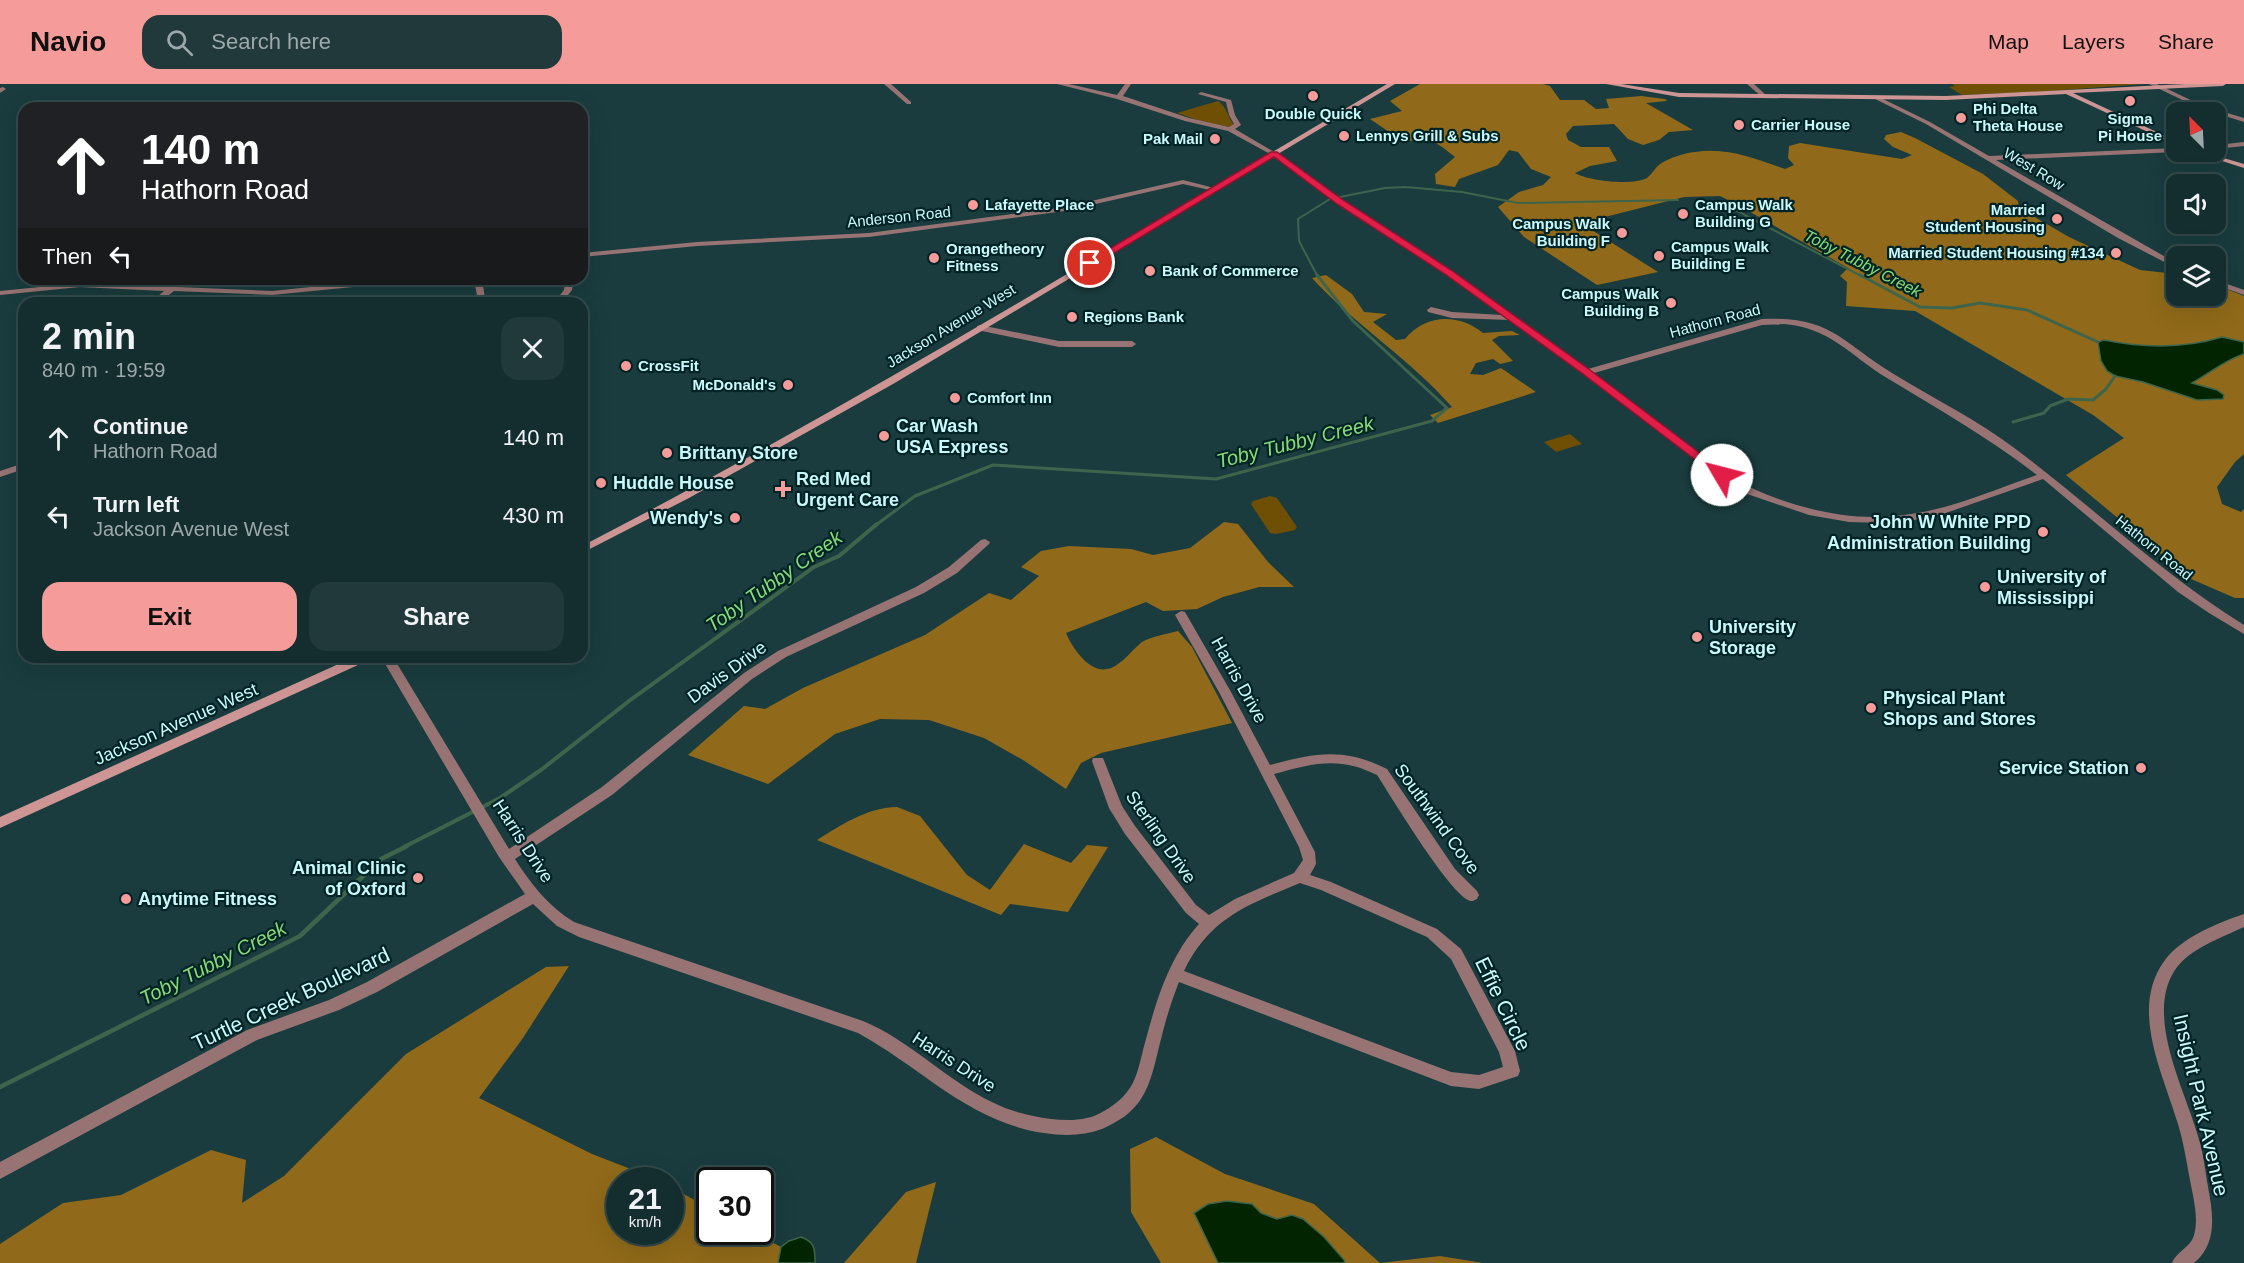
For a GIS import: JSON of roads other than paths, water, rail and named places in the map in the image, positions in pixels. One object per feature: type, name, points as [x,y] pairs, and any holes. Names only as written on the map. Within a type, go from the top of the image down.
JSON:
[{"type":"main road","name":"Jackson Avenue West","points":[[588,547],[739,466],[980,328],[1392,84]]},
{"type":"main road","points":[[1609,84],[1679,95],[1877,98],[1972,98],[2223,84]]},
{"type":"main road","points":[[2067,93],[2166,138]]},
{"type":"main road","points":[[2226,161],[2244,166]]},
{"type":"main road","name":"Jackson Avenue West","points":[[0,823],[352,663]]},
{"type":"street","points":[[887,84],[909,103]]},
{"type":"street","points":[[1060,84],[1108,94],[1187,120],[1230,129],[1274,154],[1340,202],[1448,272],[1587,372],[1722,475],[1751,492],[1813,513],[1850,519],[1882,520],[1910,518],[1940,512],[2043,476]]},
{"type":"street","points":[[1108,94],[1118,84]]},
{"type":"street","points":[[1119,97],[1128,84]]},
{"type":"street","points":[[1750,84],[1764,96]]},
{"type":"street","points":[[2152,84],[2199,106],[2244,120]]},
{"type":"street","points":[[1201,94],[1229,101],[1232,115],[1238,124],[1230,129]]},
{"type":"street","name":"West Row","points":[[1877,98],[1928,123],[2166,261]]},
{"type":"street","points":[[2226,146],[2244,144]]},
{"type":"street","points":[[1990,158],[2166,150]]},
{"type":"street","name":"Anderson Road","points":[[588,254],[697,244],[869,235],[1065,208],[1178,183],[1192,183],[1214,189]]},
{"type":"street","points":[[0,292],[80,285],[272,293],[349,285]]},
{"type":"street","points":[[2226,286],[2244,293]]},
{"type":"street","points":[[162,297],[172,289]]},
{"type":"street","points":[[1431,309],[1452,315],[1512,318]]},
{"type":"street","name":"Hathorn Road","points":[[1587,372],[1762,322],[1780,320],[1809,323],[1831,333],[1886,372],[2011,450],[2189,596],[2244,630]]},
{"type":"street","points":[[980,328],[1059,344],[1132,344],[1112,339],[1072,339],[1023,333],[1010,334]]},
{"type":"street","points":[[0,474],[18,468]]},
{"type":"street","name":"Davis Drive","points":[[507,857],[607,791],[748,676],[782,654],[920,590],[953,570],[985,542]]},
{"type":"street","name":"Harris Drive","points":[[390,663],[422,720],[507,857],[534,896],[564,923],[680,967],[776,996],[864,1028],[909,1056],[956,1090],[1007,1117],[1056,1127],[1080,1127],[1102,1122],[1126,1107],[1135,1096],[1142,1082],[1175,974],[1192,942],[1209,923],[1220,915],[1299,877],[1309,868],[1311,856],[1225,692],[1181,615]]},
{"type":"street","name":"Southwind Cove","points":[[1266,771],[1326,756],[1367,763],[1382,772],[1450,873],[1472,895]]},
{"type":"street","name":"Sterling Drive","points":[[1098,761],[1116,808],[1130,830],[1191,909],[1209,923]]},
{"type":"street","name":"Effie Circle","points":[[1175,974],[1451,1079],[1479,1082],[1512,1071],[1508,1051],[1456,954],[1432,933],[1326,886],[1299,877]]},
{"type":"street","name":"Turtle Creek Boulevard","points":[[0,1171],[252,1035],[334,1005],[372,987],[534,896]]},
{"type":"street","name":"Insight Park Avenue","points":[[2181,1263],[2199,1246],[2204,1227],[2203,1204],[2190,1136],[2160,1040],[2157,1019],[2160,988],[2171,964],[2185,952],[2244,920]]},
{"type":"waterway","name":"Toby Tubby Creek","points":[[1340,197],[1385,188],[1405,187],[1462,192],[1518,203],[1678,200]]},
{"type":"waterway","name":"Toby Tubby Creek","points":[[1318,277],[1299,241],[1298,219],[1330,199]]},
{"type":"waterway","name":"Toby Tubby Creek","points":[[1726,205],[1863,277]]},
{"type":"waterway","name":"Toby Tubby Creek","points":[[876,525],[915,496],[993,465],[1216,479],[1432,421],[1447,408],[1353,321],[1317,275]]},
{"type":"waterway","name":"Toby Tubby Creek","points":[[1860,275],[1920,307],[1952,308],[1980,303],[2027,310],[2098,342]]},
{"type":"waterway","points":[[2013,422],[2044,413],[2050,406],[2068,399],[2093,400],[2106,389],[2115,376]]},
{"type":"waterway","name":"Toby Tubby Creek","points":[[404,847],[500,798],[814,567],[839,556],[877,524]]},
{"type":"waterway","name":"Toby Tubby Creek","points":[[0,1087],[300,936],[381,859],[407,846]]},
{"type":"place","name":"Double Quick","points":[[1313,96]]},
{"type":"place","name":"Sigma Pi House","points":[[2130,101]]},
{"type":"place","name":"Phi Delta Theta House","points":[[1961,118]]},
{"type":"place","name":"Carrier House","points":[[1739,125]]},
{"type":"place","name":"Lennys Grill & Subs","points":[[1344,136]]},
{"type":"place","name":"Pak Mail","points":[[1215,139]]},
{"type":"place","name":"Lafayette Place","points":[[973,205]]},
{"type":"place","name":"Campus Walk Building G","points":[[1683,214]]},
{"type":"place","name":"Married Student Housing","points":[[2057,219]]},
{"type":"place","name":"Campus Walk Building F","points":[[1622,233]]},
{"type":"place","name":"Married Student Housing #134","points":[[2116,253]]},
{"type":"place","name":"Campus Walk Building E","points":[[1659,256]]},
{"type":"place","name":"Orangetheory Fitness","points":[[934,258]]},
{"type":"place","name":"Bank of Commerce","points":[[1150,271]]},
{"type":"place","name":"Campus Walk Building B","points":[[1671,303]]},
{"type":"place","name":"Regions Bank","points":[[1072,317]]},
{"type":"place","name":"CrossFit","points":[[626,366]]},
{"type":"place","name":"McDonald's","points":[[788,385]]},
{"type":"place","name":"Comfort Inn","points":[[955,398]]},
{"type":"place","name":"Car Wash USA Express","points":[[884,436]]},
{"type":"place","name":"Brittany Store","points":[[667,453]]},
{"type":"place","name":"Huddle House","points":[[601,483]]},
{"type":"place","name":"Red Med Urgent Care","points":[[783,489]]},
{"type":"place","name":"Wendy's","points":[[735,518]]},
{"type":"place","name":"John W White PPD Administration Building","points":[[2043,532]]},
{"type":"place","name":"University of Mississippi","points":[[1985,587]]},
{"type":"place","name":"University Storage","points":[[1697,637]]},
{"type":"place","name":"Physical Plant Shops and Stores","points":[[1871,708]]},
{"type":"place","name":"Service Station","points":[[2141,768]]},
{"type":"place","name":"Animal Clinic of Oxford","points":[[418,878]]},
{"type":"place","name":"Anytime Fitness","points":[[126,899]]}]
